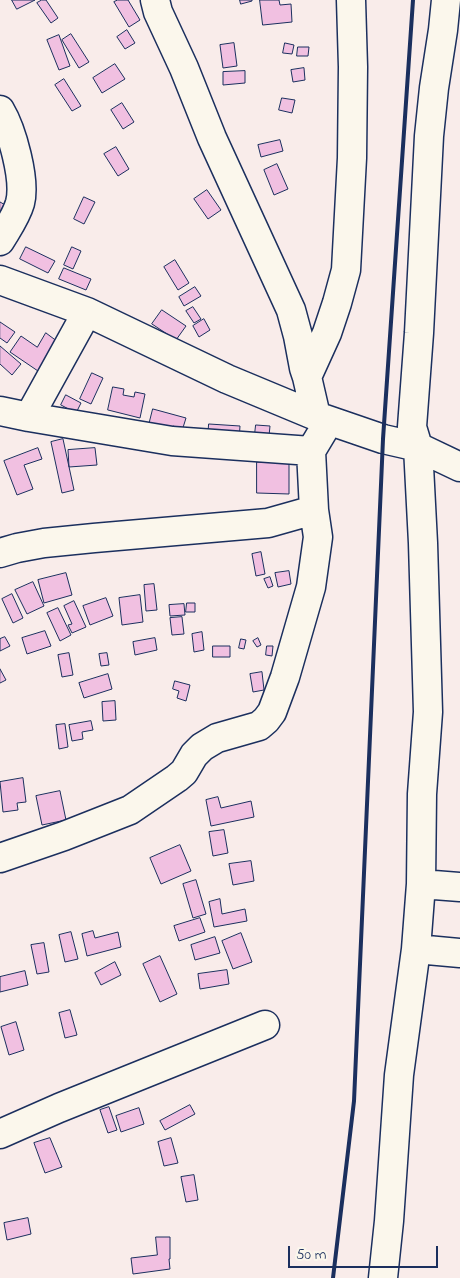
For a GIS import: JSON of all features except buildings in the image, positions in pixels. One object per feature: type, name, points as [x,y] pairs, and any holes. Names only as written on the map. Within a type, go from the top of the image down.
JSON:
[{"type":"street","points":[[0,858],[64,836],[130,810],[178,778],[202,747],[230,733],[259,726],[266,720],[272,712],[285,677],[311,587],[318,537],[314,510],[312,451],[323,418],[304,368],[291,310],[212,138],[184,68],[158,12],[155,0]]},
{"type":"street","points":[[307,377],[327,333],[346,270],[352,158],[351,0]]},
{"type":"street","points":[[383,1278],[389,1221],[399,1075],[416,949],[421,884],[422,794],[428,712],[418,447],[412,427],[419,333],[427,168],[434,88],[446,0]]},
{"type":"street","points":[[0,110],[13,142],[19,168],[21,192],[16,215],[0,241]]},
{"type":"street","points":[[0,280],[87,312],[227,379],[323,418],[383,439],[418,447],[460,467]]},
{"type":"street","points":[[29,418],[87,312]]},
{"type":"street","points":[[0,411],[29,418],[172,441],[312,451]]},
{"type":"street","points":[[0,553],[44,543],[77,539],[268,523],[314,510]]},
{"type":"street","points":[[421,884],[460,887]]},
{"type":"street","points":[[416,949],[460,953]]},
{"type":"street","points":[[0,1134],[59,1108],[265,1025]]},
{"type":"railway","points":[[333,1278],[354,1101],[383,439],[413,0]]}]
